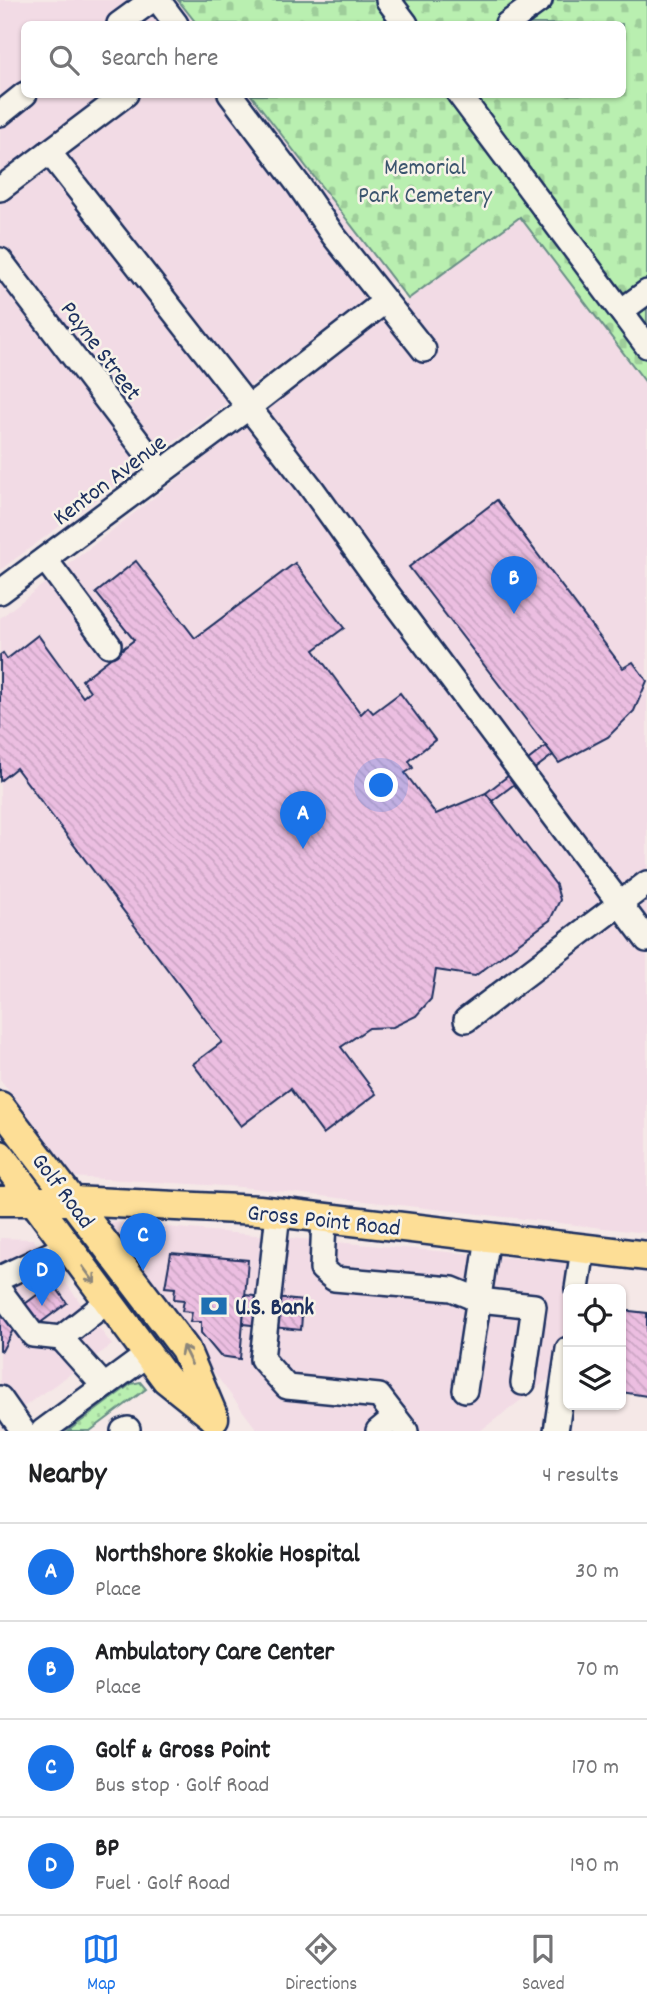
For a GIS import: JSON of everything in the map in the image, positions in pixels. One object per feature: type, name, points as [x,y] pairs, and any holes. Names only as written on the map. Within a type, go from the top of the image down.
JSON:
[{"type":"main road","name":"Golf Road","points":[[0,1106],[185,1349],[219,1424]]},
{"type":"main road","name":"Golf Road","points":[[0,1155],[166,1379],[219,1424]]},
{"type":"main road","name":"Gross Point Road","points":[[0,1201],[72,1201],[278,1213],[647,1256]]},
{"type":"street","points":[[123,21],[152,0]]},
{"type":"street","points":[[158,0],[174,21]]},
{"type":"street","points":[[388,0],[404,21]]},
{"type":"street","points":[[511,21],[540,0]]},
{"type":"street","points":[[0,114],[21,97]]},
{"type":"street","points":[[0,188],[121,98]]},
{"type":"street","points":[[233,98],[333,235],[424,350]]},
{"type":"street","points":[[462,98],[647,346]]},
{"type":"street","points":[[49,152],[248,407],[647,940]]},
{"type":"street","name":"Payne Street","points":[[0,260],[162,472]]},
{"type":"street","points":[[621,312],[647,292]]},
{"type":"street","name":"Kenton Avenue","points":[[0,592],[384,302]]},
{"type":"street","points":[[45,559],[109,645]]},
{"type":"street","points":[[466,1020],[647,883]]},
{"type":"street","points":[[278,1213],[262,1359],[287,1387],[379,1396],[393,1426]]},
{"type":"street","points":[[324,1218],[322,1269],[334,1279],[452,1289],[479,1300],[534,1306],[523,1383]]},
{"type":"street","points":[[466,1390],[488,1237]]},
{"type":"street","points":[[0,1278],[68,1246]]},
{"type":"street","points":[[578,1284],[583,1249]]},
{"type":"street","points":[[0,1291],[33,1335],[61,1338],[104,1386]]},
{"type":"street","points":[[61,1338],[108,1301]]},
{"type":"street","points":[[43,1431],[148,1354]]},
{"type":"street","points":[[556,1431],[563,1383]]},
{"type":"street","points":[[0,1398],[23,1431]]},
{"type":"shaded area","points":[[0,0],[178,0],[195,21],[21,21],[21,98],[253,98],[394,280],[0,570]]},
{"type":"shaded area","points":[[520,217],[647,384],[647,1233],[241,1187],[71,1177],[0,1079],[0,618],[408,299]]},
{"type":"shaded area","points":[[100,1221],[581,1264],[571,1284],[563,1284],[563,1368],[480,1431],[258,1431]]},
{"type":"shaded area","points":[[0,1238],[33,1239],[112,1345],[19,1410],[0,1385]]},
{"type":"green space","name":"Memorial Park Cemetery","points":[[178,0],[647,0],[647,384],[520,217],[408,299],[253,98],[626,98],[626,21],[195,21]]},
{"type":"green space","points":[[140,1382],[146,1389],[90,1431],[68,1431],[131,1384]]},
{"type":"building","points":[[497,500],[623,668],[633,662],[647,681],[634,711],[608,737],[559,763],[409,567]]},
{"type":"building","points":[[136,561],[195,638],[295,563],[344,628],[314,650],[361,714],[368,707],[373,713],[400,693],[435,740],[409,761],[413,768],[405,773],[436,814],[486,793],[556,885],[560,900],[550,920],[475,976],[436,970],[431,999],[416,1016],[393,1027],[369,1028],[341,1047],[376,1094],[323,1134],[290,1089],[241,1126],[193,1064],[222,1042],[16,768],[0,781],[0,655],[3,653],[7,659],[38,635],[83,697],[90,691],[82,680],[134,640],[96,593]]},
{"type":"building","points":[[546,746],[553,755],[492,801],[486,793]]},
{"type":"building","name":"U.S. Bank","points":[[171,1253],[248,1260],[240,1359],[220,1356],[201,1333],[201,1322],[190,1322],[192,1312],[182,1311],[184,1300],[174,1299],[175,1288],[165,1287]]},
{"type":"building","points":[[53,1283],[67,1303],[32,1329],[17,1310]]},
{"type":"building","points":[[245,1295],[303,1301],[301,1330],[243,1324]]},
{"type":"building","points":[[626,1311],[647,1313],[647,1396],[626,1393]]},
{"type":"building","points":[[0,1314],[12,1320],[15,1326],[2,1351],[0,1350]]},
{"type":"place","name":"Ambulatory Care Center","points":[[514,614]]},
{"type":"place","name":"NorthShore Skokie Hospital","points":[[303,849]]},
{"type":"place","name":"Golf & Gross Point","points":[[143,1271]]},
{"type":"place","name":"BP","points":[[42,1306]]},
{"type":"place","name":"U.S. Bank","points":[[214,1306]]}]
